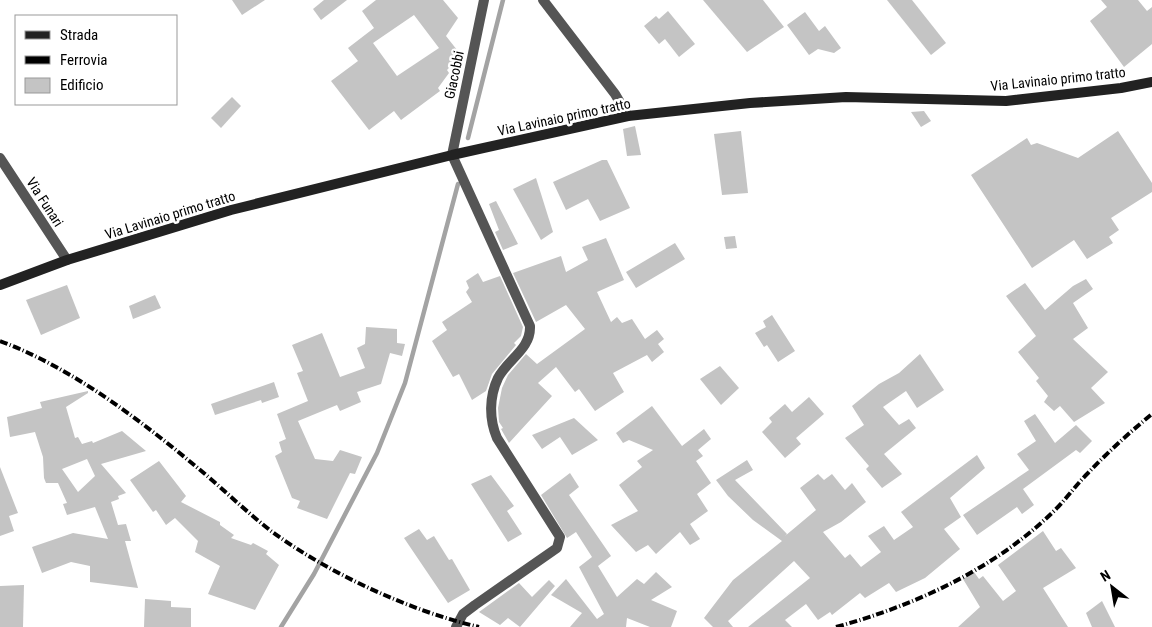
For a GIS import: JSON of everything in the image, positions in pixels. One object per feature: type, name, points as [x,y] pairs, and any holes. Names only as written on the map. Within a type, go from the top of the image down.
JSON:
[{"type":"street","name":"Giacobbi","points":[[452,156],[484,0]]},
{"type":"street","points":[[543,0],[615,94],[628,116]]},
{"type":"street","name":"Via Lavinaio primo tratto","points":[[0,285],[67,260],[232,210],[452,156],[628,116],[750,103],[846,97],[1006,101],[1122,88],[1152,82]]},
{"type":"street","points":[[452,156],[530,326],[527,343],[498,378],[491,407],[491,422],[498,438],[560,537],[560,543],[556,548],[463,614],[456,627]]},
{"type":"street","name":"Via Funari","points":[[0,158],[67,260]]},
{"type":"building","points":[[232,0],[265,0],[242,15]]},
{"type":"building","points":[[324,0],[347,0],[321,20],[313,9]]},
{"type":"building","points":[[376,0],[443,0],[458,18],[446,36],[461,55],[447,70],[449,73],[438,88],[440,91],[401,120],[394,111],[369,130],[331,81],[358,61],[348,48],[374,28],[362,11]],"holes":[[[414,15],[439,48],[397,76],[373,43]]]},
{"type":"building","points":[[703,0],[763,0],[784,27],[747,52]]},
{"type":"building","points":[[887,0],[912,0],[946,43],[931,55]]},
{"type":"building","points":[[1101,0],[1138,0],[1147,11],[1152,7],[1152,44],[1124,67],[1090,21],[1107,7]]},
{"type":"building","points":[[668,11],[695,44],[679,57],[665,39],[659,44],[644,26],[656,16],[659,19]]},
{"type":"building","points":[[805,12],[819,31],[825,26],[841,48],[834,53],[818,49],[809,55],[787,25]]},
{"type":"building","points":[[232,97],[241,106],[221,128],[211,118]]},
{"type":"building","points":[[924,111],[931,121],[921,127],[911,112]]},
{"type":"building","points":[[635,126],[641,155],[627,156],[623,129]]},
{"type":"building","points":[[741,131],[748,193],[722,195],[714,134]]},
{"type":"building","points":[[1118,131],[1152,183],[1152,192],[1111,218],[1119,230],[1109,237],[1113,243],[1087,259],[1074,240],[1032,268],[971,175],[1027,138],[1031,145],[1037,143],[1078,158]]},
{"type":"building","points":[[602,160],[607,160],[630,208],[600,221],[588,199],[566,210],[553,182]]},
{"type":"building","points":[[536,178],[553,232],[541,240],[513,189]]},
{"type":"building","points":[[496,201],[518,244],[503,250],[495,232],[499,230],[489,204]]},
{"type":"building","points":[[735,236],[737,248],[726,249],[724,237]]},
{"type":"building","points":[[606,238],[624,280],[597,292],[611,322],[617,317],[622,323],[632,319],[645,339],[657,330],[664,339],[658,344],[664,352],[652,362],[647,355],[613,373],[624,392],[595,411],[579,389],[575,392],[556,367],[538,383],[552,396],[509,443],[501,429],[503,428],[499,422],[498,408],[502,388],[508,375],[526,354],[537,364],[585,329],[566,305],[536,322],[513,273],[561,256],[566,272],[588,260],[582,247]]},
{"type":"building","points":[[675,243],[685,259],[636,288],[626,272]]},
{"type":"building","points":[[478,273],[483,282],[500,276],[523,327],[521,336],[514,343],[516,345],[492,374],[486,391],[472,400],[459,374],[453,377],[432,341],[447,330],[442,322],[472,302],[466,292],[469,288],[466,281]]},
{"type":"building","points":[[1086,279],[1093,289],[1073,303],[1088,328],[1073,339],[1108,372],[1091,388],[1105,403],[1074,422],[1060,406],[1054,411],[1044,402],[1048,396],[1036,381],[1039,378],[1018,352],[1036,336],[1006,296],[1025,283],[1045,310],[1073,286]]},
{"type":"building","points":[[67,285],[80,318],[41,335],[26,300]]},
{"type":"building","points":[[155,295],[161,308],[133,319],[129,306]]},
{"type":"building","points":[[772,315],[795,351],[778,362],[767,345],[764,347],[755,333],[766,327],[763,321]]},
{"type":"building","points":[[366,327],[397,329],[397,343],[405,344],[402,356],[390,353],[381,384],[357,392],[361,402],[340,411],[337,405],[298,421],[315,459],[333,461],[340,450],[362,457],[355,474],[350,473],[327,519],[297,508],[300,501],[292,498],[275,456],[282,452],[279,442],[286,439],[277,414],[308,401],[297,373],[303,371],[292,345],[322,333],[340,377],[365,368],[357,348],[365,344]]},
{"type":"building","points":[[920,354],[944,390],[917,408],[906,391],[883,407],[899,425],[909,419],[916,428],[884,454],[902,474],[882,488],[866,469],[869,466],[845,438],[864,425],[852,406],[879,384],[899,373]]},
{"type":"building","points":[[720,366],[739,388],[721,405],[700,379]]},
{"type":"building","points":[[274,382],[279,397],[262,403],[261,400],[215,415],[211,404]]},
{"type":"building","points":[[88,391],[88,393],[66,407],[75,438],[78,437],[82,444],[92,441],[93,443],[122,431],[146,451],[101,464],[126,493],[118,496],[119,499],[111,502],[118,525],[126,524],[131,541],[125,541],[138,588],[90,582],[90,566],[71,562],[42,573],[32,547],[73,533],[108,539],[95,507],[67,515],[63,504],[67,503],[58,483],[46,483],[44,478],[43,457],[35,432],[10,437],[7,417],[42,408],[40,402]],"holes":[[[87,459],[95,476],[78,492],[62,469]]]},
{"type":"building","points":[[809,397],[824,414],[796,438],[801,444],[785,458],[762,432],[772,422],[769,418],[785,404],[792,412]]},
{"type":"building","points":[[652,406],[682,446],[704,429],[711,439],[698,450],[703,456],[696,461],[711,483],[697,494],[708,511],[690,524],[700,539],[690,545],[680,532],[656,554],[648,545],[636,552],[611,525],[638,511],[619,485],[642,467],[637,461],[653,450],[629,440],[623,443],[616,433]]},
{"type":"building","points":[[1035,414],[1055,443],[1076,425],[1092,441],[1080,453],[1076,450],[1023,489],[1034,505],[1022,514],[1017,507],[977,535],[963,515],[1029,470],[1017,454],[1036,441],[1024,421]]},
{"type":"building","points":[[574,418],[598,440],[572,455],[560,437],[542,449],[532,435]]},
{"type":"building","points":[[977,455],[985,468],[950,498],[961,517],[944,529],[960,549],[925,578],[896,592],[889,583],[865,598],[860,593],[832,615],[830,612],[818,620],[806,604],[785,620],[792,627],[748,627],[810,578],[794,561],[728,621],[733,627],[713,627],[704,618],[733,580],[782,541],[753,520],[728,496],[716,480],[747,460],[753,470],[735,480],[787,534],[785,536],[816,510],[800,488],[818,474],[824,480],[832,474],[845,490],[852,483],[866,502],[841,522],[823,532],[845,558],[850,554],[861,567],[881,552],[868,536],[884,526],[894,540],[913,527],[901,512]]},
{"type":"building","points":[[159,461],[186,496],[181,502],[220,522],[220,525],[234,535],[231,538],[251,545],[253,543],[268,551],[266,554],[279,565],[255,610],[208,594],[220,566],[195,552],[198,541],[175,518],[166,525],[156,510],[153,512],[130,480]]},
{"type":"building","points":[[0,467],[18,513],[9,516],[14,531],[0,536]]},
{"type":"building","points":[[570,473],[579,487],[569,495],[611,556],[598,566],[617,597],[637,579],[644,584],[656,572],[672,587],[651,600],[677,611],[671,627],[650,627],[627,618],[626,627],[570,627],[582,613],[551,595],[566,579],[597,619],[604,614],[579,567],[592,557],[576,532],[567,538],[541,495]]},
{"type":"building","points":[[491,475],[514,506],[507,511],[522,534],[508,542],[471,484]]},
{"type":"building","points":[[419,529],[427,540],[434,536],[449,560],[452,559],[470,590],[448,603],[404,538]]},
{"type":"building","points":[[1043,531],[1056,551],[1061,548],[1076,568],[1043,588],[1068,627],[958,627],[980,607],[963,579],[974,572],[979,579],[983,576],[1003,601],[1016,591],[998,565]]},
{"type":"building","points":[[549,580],[555,586],[520,627],[508,618],[500,625],[479,612],[519,583],[532,597]]},
{"type":"building","points":[[24,585],[23,627],[0,627],[0,586]]},
{"type":"building","points":[[145,599],[171,601],[171,607],[191,608],[191,627],[144,627]]},
{"type":"building","points":[[1102,601],[1115,627],[1092,627],[1086,613]]},
{"type":"waterway","points":[[468,138],[503,0]]},
{"type":"waterway","points":[[281,627],[314,574],[377,453],[405,383],[458,184]]},
{"type":"railway","points":[[0,341],[55,366],[108,399],[182,455],[271,531],[293,547],[370,589],[425,611],[479,627]]},
{"type":"railway","points":[[836,627],[896,608],[925,596],[980,567],[1007,550],[1055,510],[1103,457],[1152,414]]}]
